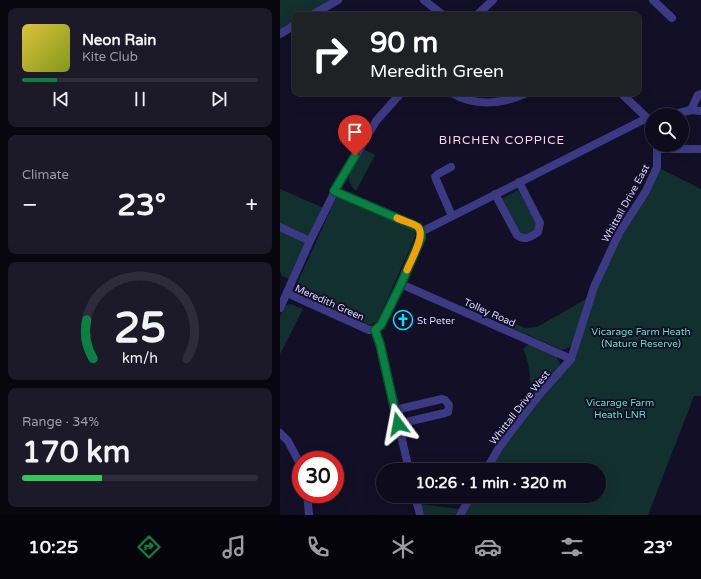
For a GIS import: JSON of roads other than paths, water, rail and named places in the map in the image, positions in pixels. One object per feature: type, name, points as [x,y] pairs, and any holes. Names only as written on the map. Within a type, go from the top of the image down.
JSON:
[{"type":"street","points":[[317,12],[338,0]]},
{"type":"street","points":[[424,0],[439,12]]},
{"type":"street","points":[[479,12],[493,0]]},
{"type":"street","points":[[653,0],[672,18]]},
{"type":"street","points":[[280,34],[292,27]]},
{"type":"street","points":[[701,94],[698,95],[691,110],[701,111]]},
{"type":"street","points":[[280,308],[310,240],[334,191],[376,121],[397,96]]},
{"type":"street","points":[[461,96],[483,103],[514,99],[520,96]]},
{"type":"street","points":[[624,96],[645,116]]},
{"type":"street","points":[[421,232],[518,182],[645,125]]},
{"type":"street","points":[[689,148],[701,149]]},
{"type":"street","name":"Whittall Drive East","points":[[571,359],[597,280],[619,233],[646,191],[658,167],[657,152]]},
{"type":"street","points":[[450,167],[435,177],[452,216]]},
{"type":"street","points":[[495,194],[517,236],[520,238],[526,238],[532,236],[538,232],[540,223],[518,182]]},
{"type":"street","points":[[334,191],[418,227],[421,232],[421,238],[401,284],[381,325],[375,330],[380,344],[407,463]]},
{"type":"street","points":[[280,227],[310,240]]},
{"type":"street","name":"Tolley Road","points":[[401,284],[571,359]]},
{"type":"street","name":"Meredith Green","points":[[286,294],[369,330],[375,330]]},
{"type":"street","name":"Whittall Drive West","points":[[490,463],[500,446],[540,395],[571,359]]},
{"type":"street","points":[[395,410],[442,399],[449,405],[448,412],[398,424]]},
{"type":"street","points":[[280,433],[288,441],[293,451]]},
{"type":"street","points":[[308,503],[309,515]]},
{"type":"street","points":[[417,503],[420,515]]},
{"type":"street","points":[[460,515],[467,503]]},
{"type":"place","name":"St Peter","points":[[403,320]]},
{"type":"district","name":"BIRCHEN COPPICE","points":[[502,140]]},
{"type":"park label","name":"Vicarage Farm Heath (Nature Reserve)","points":[[641,336]]},
{"type":"park label","name":"Vicarage Farm Heath LNR","points":[[620,408]]}]
